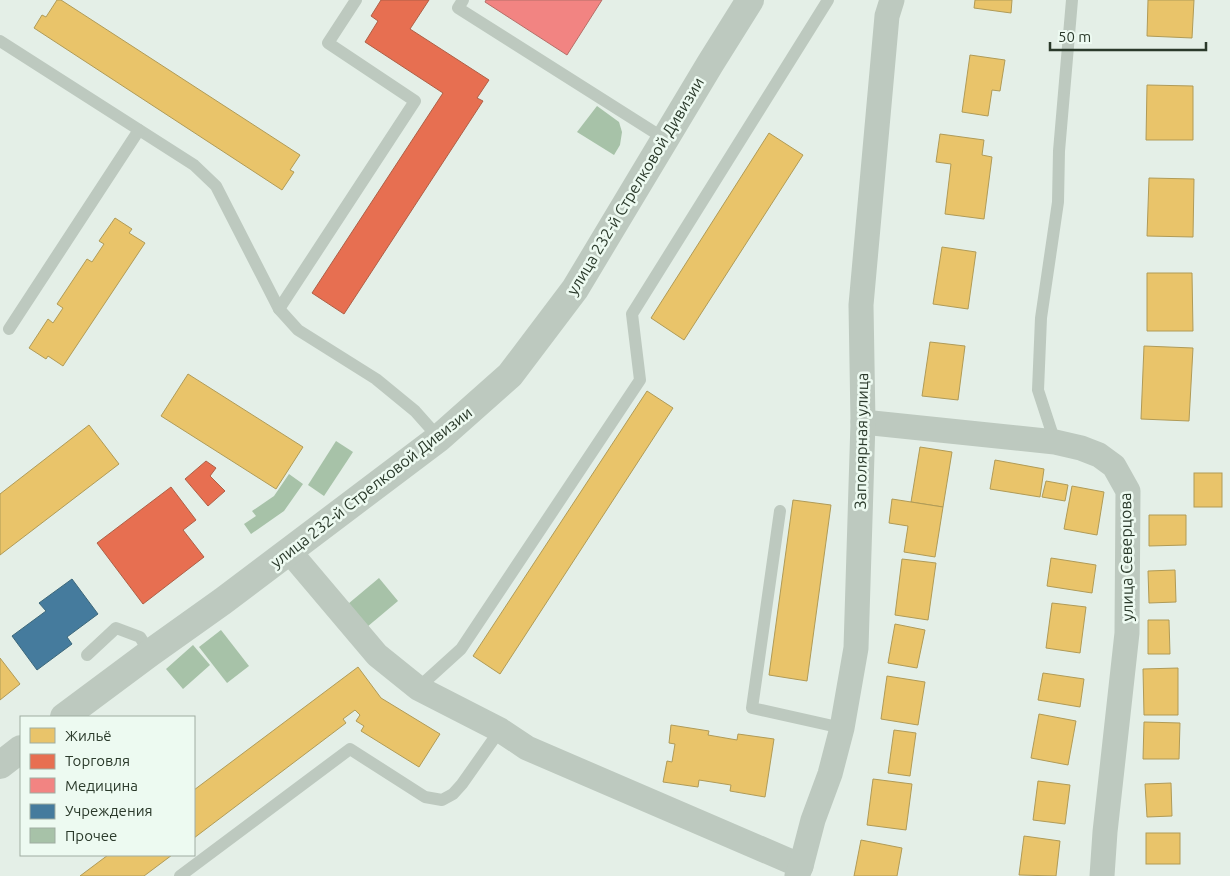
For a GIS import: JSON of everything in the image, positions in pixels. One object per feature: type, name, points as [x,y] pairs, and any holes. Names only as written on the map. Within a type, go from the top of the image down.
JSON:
[{"type":"street","name":"улица 232-й Стрелковой Дивизии","points":[[65,716],[150,652],[223,602],[439,438],[510,375],[574,289],[750,0]]},
{"type":"street","name":"Заполярная улица","points":[[799,871],[813,820],[830,774],[842,728],[856,648],[863,422],[861,305],[887,16],[892,0]]},
{"type":"street","name":"улица Северцова","points":[[863,422],[1055,442],[1081,448],[1099,455],[1114,466],[1128,491],[1127,633],[1106,822],[1102,876]]},
{"type":"street","points":[[289,551],[377,655],[418,688],[500,730],[527,748],[799,871]]},
{"type":"street","points":[[0,765],[20,750]]},
{"type":"lane","points":[[279,309],[415,101],[328,43],[356,0]]},
{"type":"lane","points":[[463,0],[458,8],[665,139]]},
{"type":"lane","points":[[418,688],[461,649],[640,380],[632,314],[828,0]]},
{"type":"lane","points":[[1055,442],[1038,390],[1041,318],[1058,202],[1058,151],[1072,0]]},
{"type":"lane","points":[[0,41],[194,165],[216,186],[279,309],[298,330],[376,379],[415,412],[439,438]]},
{"type":"lane","points":[[9,329],[139,130]]},
{"type":"lane","points":[[780,511],[752,708],[842,728]]},
{"type":"lane","points":[[87,655],[116,628],[140,637],[150,652]]},
{"type":"lane","points":[[180,876],[350,749],[425,797],[442,800],[453,794],[462,784],[500,730]]},
{"type":"building: Жильё","points":[[57,0],[61,0],[300,155],[290,170],[294,172],[282,190],[34,28],[42,15],[46,17]]},
{"type":"building: Жильё","points":[[975,0],[1012,0],[1011,13],[974,8]]},
{"type":"building: Жильё","points":[[1148,0],[1194,0],[1192,38],[1147,36]]},
{"type":"building: Жильё","points":[[970,55],[1005,60],[1000,91],[992,90],[988,116],[962,112]]},
{"type":"building: Жильё","points":[[1147,85],[1193,86],[1193,140],[1146,140]]},
{"type":"building: Жильё","points":[[769,133],[803,155],[684,340],[651,318]]},
{"type":"building: Жильё","points":[[940,134],[984,140],[982,155],[992,157],[984,219],[945,214],[951,164],[936,162]]},
{"type":"building: Жильё","points":[[1149,178],[1194,179],[1193,237],[1147,236]]},
{"type":"building: Жильё","points":[[115,218],[132,229],[129,233],[145,243],[63,366],[48,356],[46,359],[29,348],[48,319],[53,323],[63,308],[57,304],[87,259],[92,262],[104,244],[99,241]]},
{"type":"building: Жильё","points":[[942,247],[976,252],[968,309],[933,304]]},
{"type":"building: Жильё","points":[[1147,273],[1192,273],[1193,331],[1147,331]]},
{"type":"building: Жильё","points":[[930,342],[965,346],[958,400],[922,396]]},
{"type":"building: Жильё","points":[[1144,346],[1193,348],[1189,421],[1141,419]]},
{"type":"building: Жильё","points":[[188,374],[303,447],[276,489],[161,416]]},
{"type":"building: Жильё","points":[[647,391],[673,408],[500,674],[473,656]]},
{"type":"building: Жильё","points":[[89,425],[119,464],[0,555],[0,494]]},
{"type":"building: Жильё","points":[[920,447],[952,452],[943,507],[911,502]]},
{"type":"building: Жильё","points":[[995,460],[1044,469],[1040,497],[990,489]]},
{"type":"building: Жильё","points":[[1194,473],[1222,473],[1222,507],[1194,507]]},
{"type":"building: Жильё","points":[[1046,481],[1068,485],[1065,501],[1042,497]]},
{"type":"building: Жильё","points":[[1072,486],[1104,492],[1097,535],[1064,529]]},
{"type":"building: Жильё","points":[[892,499],[943,507],[935,557],[904,552],[908,526],[889,523]]},
{"type":"building: Жильё","points":[[793,500],[831,505],[807,681],[769,675]]},
{"type":"building: Жильё","points":[[1149,515],[1186,515],[1186,545],[1149,546]]},
{"type":"building: Жильё","points":[[1051,558],[1096,565],[1092,593],[1047,586]]},
{"type":"building: Жильё","points":[[902,559],[936,563],[928,620],[895,615]]},
{"type":"building: Жильё","points":[[1175,570],[1176,602],[1149,603],[1148,571]]},
{"type":"building: Жильё","points":[[1052,603],[1086,607],[1080,653],[1046,648]]},
{"type":"building: Жильё","points":[[1148,620],[1169,620],[1170,654],[1148,654]]},
{"type":"building: Жильё","points":[[895,624],[925,630],[917,668],[888,663]]},
{"type":"building: Жильё","points":[[0,658],[20,684],[0,700]]},
{"type":"building: Жильё","points":[[358,667],[381,698],[440,734],[419,767],[361,731],[364,726],[356,721],[360,715],[355,710],[343,719],[346,723],[195,837],[195,789]]},
{"type":"building: Жильё","points":[[1178,668],[1178,715],[1144,715],[1143,669]]},
{"type":"building: Жильё","points":[[1043,673],[1084,679],[1080,707],[1038,700]]},
{"type":"building: Жильё","points":[[887,676],[925,682],[918,725],[881,719]]},
{"type":"building: Жильё","points":[[1039,714],[1076,721],[1068,765],[1031,758]]},
{"type":"building: Жильё","points":[[1144,722],[1180,723],[1179,759],[1143,759]]},
{"type":"building: Жильё","points":[[671,725],[709,731],[708,735],[737,740],[738,734],[774,739],[765,797],[730,791],[731,785],[699,780],[698,787],[663,782],[667,761],[672,762],[675,744],[669,743]]},
{"type":"building: Жильё","points":[[894,730],[916,733],[910,776],[888,773]]},
{"type":"building: Жильё","points":[[873,779],[912,784],[906,830],[867,825]]},
{"type":"building: Жильё","points":[[1038,781],[1070,785],[1065,824],[1033,820]]},
{"type":"building: Жильё","points":[[1171,783],[1172,816],[1147,817],[1145,784]]},
{"type":"building: Жильё","points":[[1146,833],[1180,833],[1180,864],[1146,864]]},
{"type":"building: Жильё","points":[[1024,836],[1060,841],[1056,876],[1019,875]]},
{"type":"building: Жильё","points":[[861,840],[902,848],[897,876],[854,876]]},
{"type":"building: Жильё","points":[[107,856],[171,856],[144,876],[80,876]]},
{"type":"building: Торговля","points":[[381,0],[429,0],[410,29],[489,80],[477,98],[483,101],[344,314],[312,293],[443,93],[365,42],[378,21],[371,16]]},
{"type":"building: Торговля","points":[[206,461],[216,468],[210,476],[225,491],[208,506],[185,479]]},
{"type":"building: Торговля","points":[[171,487],[196,520],[183,530],[204,557],[143,604],[97,543]]},
{"type":"building: Медицина","points":[[486,0],[602,0],[567,55],[485,2]]},
{"type":"building: Учреждения","points":[[72,579],[98,614],[67,637],[72,644],[37,670],[12,636],[46,611],[39,603]]},
{"type":"building: Прочее","points":[[597,106],[619,122],[622,132],[620,145],[614,155],[577,132]]},
{"type":"building: Прочее","points":[[336,441],[353,452],[324,496],[308,485]]},
{"type":"building: Прочее","points":[[289,474],[303,484],[284,511],[251,534],[244,524],[256,516],[252,511],[274,496]]},
{"type":"building: Прочее","points":[[379,578],[398,601],[367,627],[348,604]]},
{"type":"building: Прочее","points":[[221,630],[249,666],[227,683],[199,647]]},
{"type":"building: Прочее","points":[[193,645],[210,665],[183,689],[166,669]]}]
